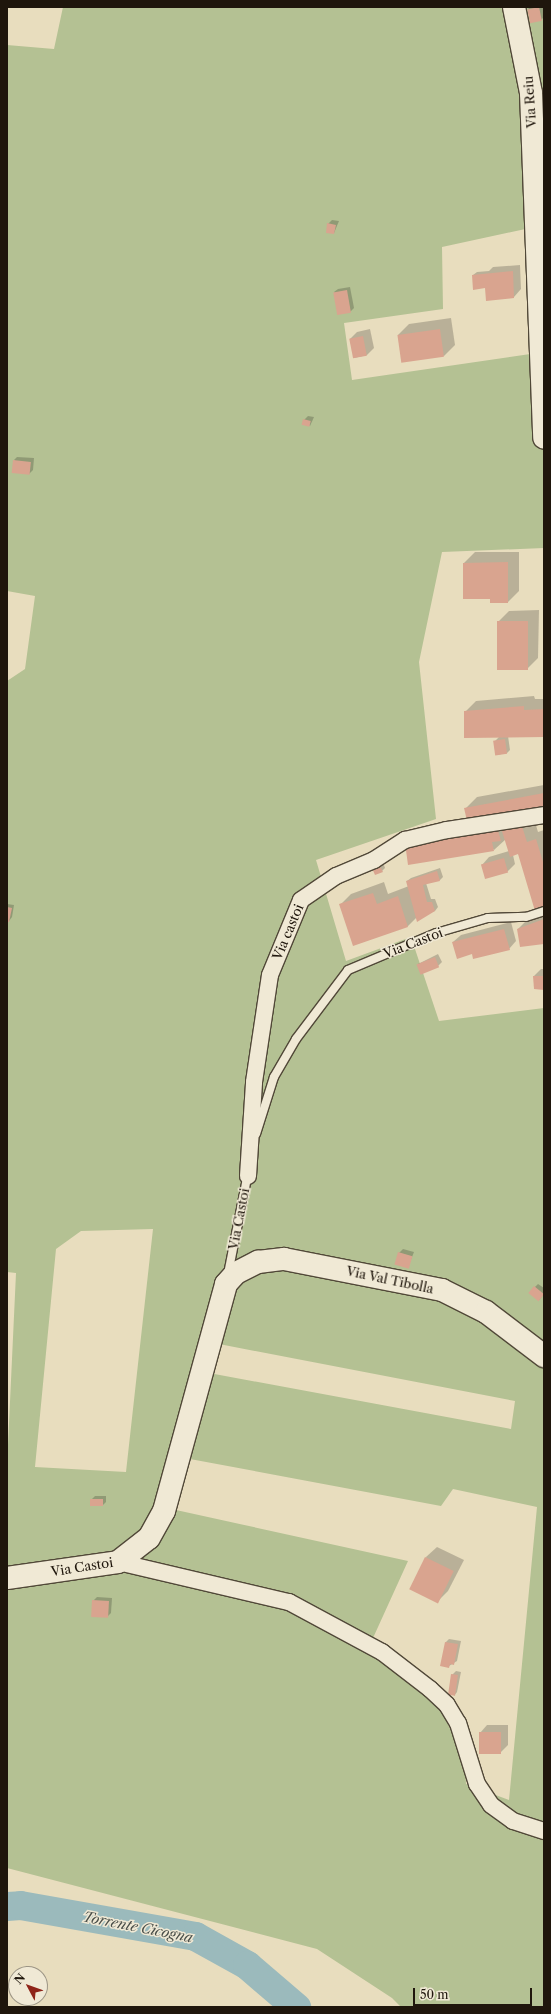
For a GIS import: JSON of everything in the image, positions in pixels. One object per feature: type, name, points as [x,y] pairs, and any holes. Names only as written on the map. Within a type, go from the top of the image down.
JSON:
[{"type":"street","name":"Via Reiu","points":[[514,7],[531,92],[544,438]]},
{"type":"street","name":"Via castoi","points":[[248,1176],[254,1082],[270,975],[301,900],[336,876],[374,860],[405,840],[446,830],[544,815]]},
{"type":"street","name":"Via Val Tibolla","points":[[226,1284],[242,1269],[272,1259],[425,1286],[457,1296],[486,1312],[544,1356]]},
{"type":"street","name":"Via Castoi","points":[[7,1578],[118,1562],[145,1542],[164,1511],[226,1284]]},
{"type":"street","points":[[118,1562],[289,1602],[382,1652],[430,1689],[448,1706],[458,1723],[477,1784],[490,1805],[513,1821],[544,1831]]},
{"type":"lane","name":"Via Castoi","points":[[226,1284],[256,1136],[274,1077],[296,1039],[348,970],[436,933],[488,918],[526,917],[544,911]]},
{"type":"green space","points":[[63,7],[544,7],[544,225],[442,247],[443,309],[344,323],[352,380],[544,352],[544,548],[442,552],[419,662],[436,819],[316,860],[346,961],[411,937],[439,1021],[544,1008],[544,2007],[401,2007],[392,1998],[317,1949],[7,1868],[7,1466],[16,1273],[7,1272],[7,681],[25,669],[35,596],[7,591],[7,45],[54,49]],"holes":[[[153,1229],[126,1472],[35,1467],[56,1249],[81,1231]],[[219,1344],[515,1401],[511,1429],[209,1373]],[[190,1459],[441,1506],[453,1489],[537,1507],[509,1800],[466,1784],[465,1759],[438,1704],[368,1649],[408,1561],[176,1510],[183,1476]]]},
{"type":"building","points":[[539,7],[542,21],[530,23],[527,9]]},
{"type":"building","points":[[327,223],[336,225],[334,234],[326,233]]},
{"type":"building","points":[[513,271],[514,298],[486,301],[485,288],[473,290],[472,275]]},
{"type":"building","points":[[347,290],[351,313],[337,315],[333,292]]},
{"type":"building","points":[[440,329],[444,357],[401,363],[397,335]]},
{"type":"building","points":[[363,336],[367,356],[353,358],[349,339]]},
{"type":"building","points":[[303,419],[311,421],[309,427],[302,425]]},
{"type":"building","points":[[13,460],[31,462],[30,475],[12,473]]},
{"type":"building","points":[[508,562],[508,603],[490,603],[490,599],[463,599],[463,563]]},
{"type":"building","points":[[497,621],[528,621],[528,670],[497,670]]},
{"type":"building","points":[[524,706],[524,710],[544,709],[544,737],[464,738],[464,711]]},
{"type":"building","points":[[505,739],[507,754],[495,756],[493,741]]},
{"type":"building","points":[[544,793],[544,809],[468,825],[464,808]]},
{"type":"building","points":[[521,823],[527,842],[536,839],[544,865],[544,909],[535,911],[518,854],[510,857],[501,828]]},
{"type":"building","points":[[497,827],[501,841],[492,842],[494,851],[408,865],[405,843]]},
{"type":"building","points":[[504,858],[508,872],[485,879],[481,865]]},
{"type":"building","points":[[379,865],[383,872],[375,875],[372,868]]},
{"type":"building","points":[[437,871],[440,881],[423,885],[427,902],[432,902],[435,911],[417,922],[406,881]]},
{"type":"building","points":[[373,893],[377,904],[398,896],[408,927],[353,946],[339,904]]},
{"type":"building","points":[[7,907],[12,908],[9,922],[7,922]]},
{"type":"building","points":[[544,919],[544,944],[520,947],[517,929]]},
{"type":"building","points":[[504,929],[510,950],[473,959],[472,954],[457,959],[452,942]]},
{"type":"building","points":[[435,957],[439,967],[421,975],[416,964]]},
{"type":"building","points":[[533,976],[544,976],[544,990],[534,989]]},
{"type":"building","points":[[398,1252],[412,1256],[409,1269],[394,1264]]},
{"type":"building","points":[[534,1286],[544,1294],[538,1301],[528,1293]]},
{"type":"building","points":[[90,1499],[103,1499],[103,1506],[90,1506]]},
{"type":"building","points":[[425,1557],[454,1571],[438,1603],[409,1589]]},
{"type":"building","points":[[92,1600],[109,1601],[108,1618],[91,1617]]},
{"type":"building","points":[[445,1642],[458,1644],[454,1665],[450,1664],[449,1668],[440,1666]]},
{"type":"building","points":[[451,1674],[458,1675],[455,1696],[448,1695]]},
{"type":"building","points":[[479,1732],[501,1732],[501,1754],[479,1754]]},
{"type":"waterway","name":"Torrente Cicogna","points":[[7,1906],[20,1905],[195,1936],[247,1965],[296,2007]]}]
